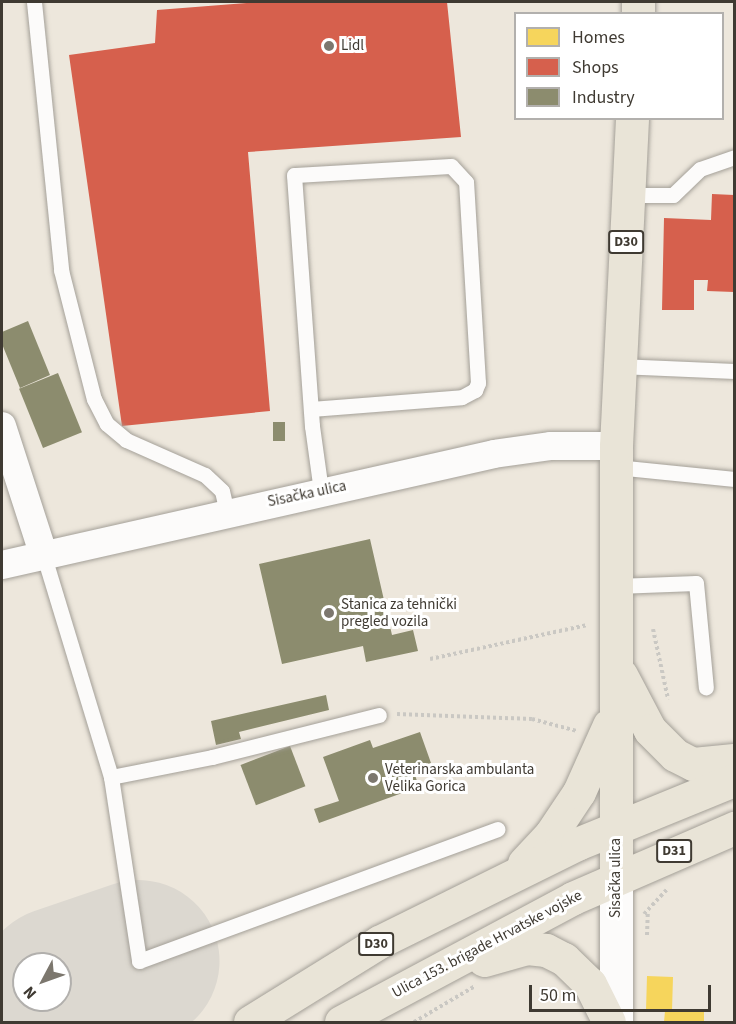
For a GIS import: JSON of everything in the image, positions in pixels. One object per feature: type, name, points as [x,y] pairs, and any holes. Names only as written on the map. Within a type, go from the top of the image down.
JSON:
[{"type":"main road","name":"Sisačka ulica","points":[[616,1023],[616,457],[632,120]]},
{"type":"main road","points":[[616,663],[640,715],[662,744],[693,764],[735,760]]},
{"type":"main road","points":[[509,879],[570,808],[591,771],[616,706]]},
{"type":"main road","points":[[509,879],[577,844],[735,780]]},
{"type":"main road","name":"Ulica 153. brigade Hrvatske vojske","points":[[341,1023],[440,967],[616,878],[735,828]]},
{"type":"main road","name":"D30","points":[[250,1023],[380,942],[509,879]]},
{"type":"main road","points":[[440,967],[527,948],[546,950],[585,978],[609,1023]]},
{"type":"street","points":[[2,426],[43,553]]},
{"type":"street","name":"Sisačka ulica","points":[[2,565],[43,553],[321,491],[524,450],[616,457]]},
{"type":"lane","points":[[34,2],[61,270],[94,399],[107,424],[126,440],[206,475],[222,491],[227,512]]},
{"type":"lane","points":[[629,195],[673,195],[700,169],[735,157]]},
{"type":"lane","points":[[310,409],[462,397],[475,390],[478,383],[466,182],[451,166],[294,175],[310,409],[321,491]]},
{"type":"lane","points":[[620,366],[733,371]]},
{"type":"lane","points":[[616,457],[735,478]]},
{"type":"lane","points":[[43,553],[111,777],[139,961],[497,829]]},
{"type":"lane","points":[[616,586],[696,583],[706,688]]},
{"type":"lane","points":[[111,777],[212,757],[379,716]]},
{"type":"path","points":[[430,659],[588,625]]},
{"type":"path","points":[[653,629],[670,704]]},
{"type":"path","points":[[379,716],[420,712],[532,719],[586,734]]},
{"type":"shaded area","points":[[175,972],[177,1005],[164,1022],[42,1022]]},
{"type":"building: Homes","points":[[647,976],[673,977],[672,1011],[704,1012],[704,1022],[664,1022],[665,1011],[646,1010]]},
{"type":"building: Shops","points":[[260,2],[447,2],[461,137],[248,152],[270,411],[122,426],[69,55],[155,43],[157,10]]},
{"type":"building: Shops","points":[[712,194],[734,195],[734,292],[707,291],[708,280],[694,280],[694,310],[662,310],[664,218],[711,220]]},
{"type":"building: Industry","points":[[28,321],[50,375],[20,388],[2,344],[2,332]]},
{"type":"building: Industry","points":[[58,373],[82,432],[43,448],[19,389]]},
{"type":"building: Industry","points":[[273,422],[285,422],[285,441],[273,441]]},
{"type":"building: Industry","name":"Stanica za tehnički pregled vozila","points":[[370,539],[392,635],[413,630],[418,651],[366,662],[363,646],[282,664],[259,564]]},
{"type":"building: Industry","points":[[326,695],[329,710],[239,732],[241,739],[216,745],[211,721]]},
{"type":"building: Industry","name":"Veterinarska ambulanta Velika Gorica","points":[[420,732],[431,763],[413,769],[419,787],[319,823],[314,809],[339,801],[323,757],[370,740],[373,748]]},
{"type":"building: Industry","points":[[290,746],[305,786],[256,805],[241,765]]},
{"type":"runway","points":[[72,984],[139,961]]},
{"type":"place","name":"Lidl","points":[[329,46]]},
{"type":"place","name":"Stanica za tehnički pregled vozila","points":[[329,613]]},
{"type":"place","name":"Veterinarska ambulanta Velika Gorica","points":[[373,778]]}]
